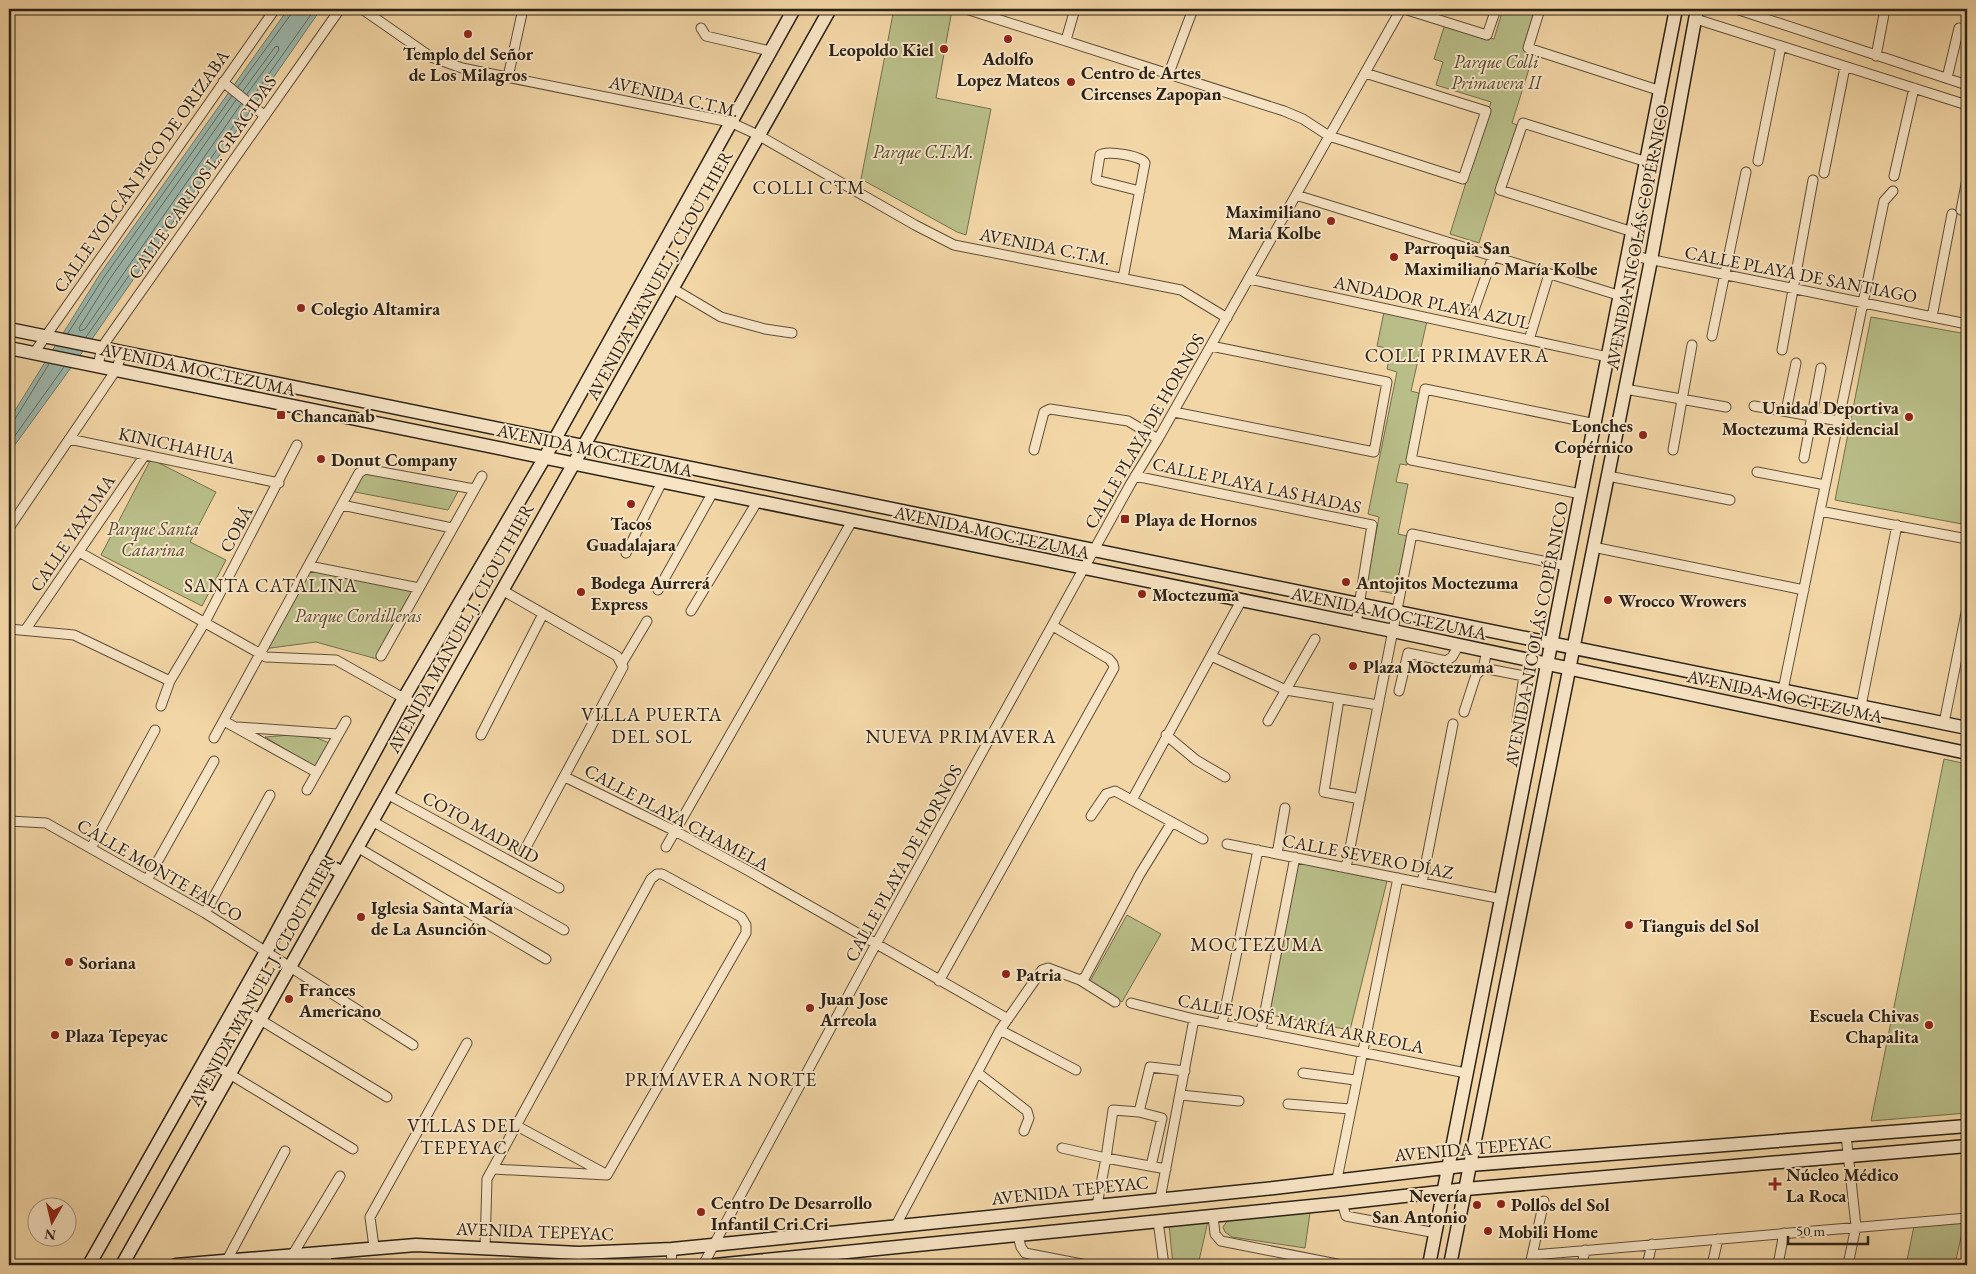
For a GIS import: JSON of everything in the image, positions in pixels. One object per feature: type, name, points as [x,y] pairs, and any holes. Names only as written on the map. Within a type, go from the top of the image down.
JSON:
[{"type":"street","name":"CALLE VOLCÁN PICO DE ORIZABA","points":[[38,354],[226,85],[275,9]]},
{"type":"street","name":"CALLE CARLOS L. GRACIDAS","points":[[98,366],[96,346],[265,116],[340,9]]},
{"type":"street","name":"AVENIDA C.T.M.","points":[[362,9],[430,56],[462,68],[730,122],[758,135],[915,225],[954,244],[1181,290],[1226,318]]},
{"type":"street","points":[[508,77],[523,9]]},
{"type":"street","name":"AVENIDA MANUEL J. CLOUTHIER","points":[[89,1265],[236,1005],[404,698],[545,458],[794,9]]},
{"type":"street","name":"AVENIDA MANUEL J. CLOUTHIER","points":[[122,1265],[830,9]]},
{"type":"street","points":[[966,9],[1284,111],[1329,136],[1463,178],[1486,111],[1365,73]]},
{"type":"street","points":[[1066,40],[1075,9]]},
{"type":"street","points":[[1169,73],[1193,9]]},
{"type":"street","points":[[1402,9],[1487,35],[1496,9]]},
{"type":"street","name":"CALLE PLAYA DE HORNOS","points":[[703,1265],[876,944],[1085,570],[1135,476],[1174,412],[1402,9]]},
{"type":"street","points":[[1540,9],[1528,48],[1661,91]]},
{"type":"street","points":[[1736,9],[1967,85]]},
{"type":"street","points":[[1876,56],[1885,9]]},
{"type":"street","points":[[1673,10],[1696,14],[1781,46],[1967,105]]},
{"type":"street","name":"AVENIDA NICOLÁS COPÉRNICO","points":[[1429,1265],[1661,91],[1673,10]]},
{"type":"street","name":"AVENIDA NICOLÁS COPÉRNICO","points":[[1450,1265],[1572,646],[1651,260],[1696,14]]},
{"type":"street","points":[[701,28],[706,36],[770,51]]},
{"type":"street","points":[[1947,78],[1959,28]]},
{"type":"street","points":[[1758,161],[1781,46]]},
{"type":"street","points":[[1824,173],[1845,66]]},
{"type":"street","points":[[226,85],[265,116]]},
{"type":"street","points":[[1894,176],[1914,88]]},
{"type":"street","points":[[1633,232],[1500,190],[1523,123],[1647,162]]},
{"type":"street","points":[[1123,278],[1140,191],[1144,160],[1102,153],[1095,175],[1096,180],[1140,191]]},
{"type":"street","points":[[1712,336],[1723,274],[1746,172]]},
{"type":"street","points":[[1961,210],[1967,179]]},
{"type":"street","points":[[1782,350],[1813,180]]},
{"type":"street","points":[[1783,690],[1884,201],[1893,191]]},
{"type":"street","points":[[1296,195],[1621,296]]},
{"type":"street","points":[[1932,317],[1952,214]]},
{"type":"street","name":"CALLE PLAYA DE SANTIAGO","points":[[1629,255],[1967,324]]},
{"type":"street","points":[[1474,310],[1492,256]]},
{"type":"street","points":[[1529,340],[1549,274]]},
{"type":"street","name":"ANDADOR PLAYA AZUL","points":[[1249,279],[1608,357]]},
{"type":"street","points":[[672,288],[721,317],[764,329],[792,333]]},
{"type":"street","name":"AVENIDA MOCTEZUMA","points":[[9,328],[1967,728]]},
{"type":"street","points":[[1673,450],[1692,345]]},
{"type":"street","points":[[1174,412],[1374,452],[1387,382],[1211,346]]},
{"type":"street","name":"AVENIDA MOCTEZUMA","points":[[9,348],[574,463],[1085,570],[1393,631],[1967,753]]},
{"type":"street","points":[[9,528],[116,370],[123,351]]},
{"type":"street","points":[[1786,411],[1796,363]]},
{"type":"street","points":[[1804,458],[1822,368]]},
{"type":"street","points":[[1582,494],[1411,460],[1425,389],[1596,424]]},
{"type":"street","points":[[1625,389],[1726,407]]},
{"type":"street","points":[[1754,406],[1839,421]]},
{"type":"street","points":[[1034,450],[1046,409],[1118,418],[1136,424],[1158,439]]},
{"type":"street","name":"KINICHAHUA","points":[[69,439],[279,483]]},
{"type":"street","name":"COBÁ","points":[[161,706],[170,681],[205,622],[279,483],[297,445]]},
{"type":"street","name":"CALLE YAXUMA","points":[[26,630],[145,455]]},
{"type":"street","points":[[214,738],[359,474],[365,469],[474,489]]},
{"type":"street","points":[[1757,472],[1825,485]]},
{"type":"street","points":[[381,656],[482,476]]},
{"type":"street","name":"CALLE PLAYA LAS HADAS","points":[[1135,476],[1372,525],[1359,604]]},
{"type":"street","points":[[1608,476],[1730,500]]},
{"type":"street","points":[[626,553],[662,482]]},
{"type":"street","points":[[658,590],[712,492]]},
{"type":"street","points":[[691,611],[757,502]]},
{"type":"street","points":[[342,505],[452,528]]},
{"type":"street","points":[[1820,510],[1967,539]]},
{"type":"street","points":[[666,847],[852,521]]},
{"type":"street","points":[[1861,706],[1897,526]]},
{"type":"street","points":[[1346,868],[1412,534],[1567,566]]},
{"type":"street","points":[[1593,547],[1804,590]]},
{"type":"street","points":[[79,552],[261,654],[266,656],[336,660],[432,714]]},
{"type":"street","points":[[309,566],[419,588]]},
{"type":"street","points":[[502,590],[618,656],[622,663]]},
{"type":"street","points":[[1132,800],[1166,735],[1242,601]]},
{"type":"street","points":[[1356,624],[1359,604]]},
{"type":"street","points":[[1944,723],[1967,608]]},
{"type":"street","points":[[481,735],[543,614]]},
{"type":"street","name":"CALLE PLAYA CHAMELA","points":[[646,621],[622,663],[622,670],[565,777],[675,831],[1008,1019]]},
{"type":"street","points":[[939,980],[1114,668],[1109,659],[1053,626]]},
{"type":"street","points":[[9,629],[74,635],[170,681]]},
{"type":"street","points":[[1268,721],[1315,639]]},
{"type":"street","points":[[1399,691],[1408,653],[1446,661],[1452,657],[1459,645]]},
{"type":"street","points":[[1464,712],[1476,675],[1483,668],[1486,651]]},
{"type":"street","points":[[1211,656],[1286,690],[1378,705]]},
{"type":"street","points":[[1483,668],[1524,676],[1517,721]]},
{"type":"street","points":[[1339,699],[1324,792],[1360,799]]},
{"type":"street","points":[[224,721],[316,772]]},
{"type":"street","points":[[307,790],[346,721]]},
{"type":"street","points":[[1422,883],[1453,724]]},
{"type":"street","points":[[235,726],[338,734]]},
{"type":"street","points":[[90,848],[155,730]]},
{"type":"street","points":[[1166,735],[1196,760],[1225,777]]},
{"type":"street","points":[[147,880],[214,761]]},
{"type":"street","points":[[524,851],[565,777]]},
{"type":"street","points":[[1092,816],[1106,794],[1115,791],[1203,839]]},
{"type":"street","name":"COTO MADRID","points":[[387,794],[559,888]]},
{"type":"street","points":[[205,912],[270,795]]},
{"type":"street","points":[[1277,854],[1285,808]]},
{"type":"street","name":"CALLE MONTE FALCO","points":[[9,821],[46,823],[205,912],[413,1045]]},
{"type":"street","points":[[372,821],[564,930]]},
{"type":"street","points":[[1080,980],[1085,977],[1140,874],[1172,822]]},
{"type":"street","name":"CALLE SEVERO DÍAZ","points":[[1228,844],[1502,899]]},
{"type":"street","points":[[357,847],[546,959]]},
{"type":"street","points":[[1222,1024],[1258,850]]},
{"type":"street","points":[[1261,1032],[1295,857]]},
{"type":"street","points":[[316,859],[343,873]]},
{"type":"street","points":[[485,1248],[487,1179],[657,874],[667,876],[741,918],[746,925],[746,933],[607,1175]]},
{"type":"street","points":[[1336,1179],[1398,878]]},
{"type":"street","points":[[896,1225],[1000,1030],[1046,967],[1080,980],[1115,1002]]},
{"type":"street","name":"CALLE JOSÉ MARÍA ARREOLA","points":[[1131,1003],[1194,1019],[1466,1073]]},
{"type":"street","points":[[236,1005],[386,1096]]},
{"type":"street","points":[[1160,1199],[1194,1019]]},
{"type":"street","points":[[1000,1030],[1076,1070]]},
{"type":"street","points":[[374,1247],[370,1217],[467,1043]]},
{"type":"street","points":[[205,1059],[353,1149]]},
{"type":"street","points":[[1139,1112],[1150,1067],[1185,1071]]},
{"type":"street","points":[[978,1073],[1027,1110],[1029,1116],[1024,1131]]},
{"type":"street","points":[[1303,1073],[1355,1080]]},
{"type":"street","points":[[190,1086],[215,1099]]},
{"type":"street","points":[[1181,1095],[1239,1102]]},
{"type":"street","points":[[1288,1104],[1350,1110]]},
{"type":"street","points":[[1097,1205],[1113,1110],[1139,1112],[1176,1120]]},
{"type":"street","points":[[1151,1166],[1162,1118]]},
{"type":"street","points":[[517,1126],[607,1175]]},
{"type":"street","name":"AVENIDA TEPEYAC","points":[[176,1265],[416,1245],[578,1254],[714,1246],[896,1225],[1263,1190],[1336,1179],[1448,1167],[1967,1126]]},
{"type":"street","points":[[1846,1135],[1856,1226],[1848,1265]]},
{"type":"street","points":[[715,1265],[1018,1236],[1444,1191],[1967,1146]]},
{"type":"street","points":[[1062,1148],[1166,1169]]},
{"type":"street","points":[[227,1260],[285,1151]]},
{"type":"street","points":[[493,1168],[607,1175]]},
{"type":"street","points":[[293,1254],[340,1176]]},
{"type":"street","points":[[1261,1211],[1263,1190]]},
{"type":"street","points":[[1530,1265],[1544,1201]]},
{"type":"street","points":[[1342,1203],[1346,1216],[1436,1233]]},
{"type":"street","points":[[1073,1208],[1076,1230]]},
{"type":"street","points":[[1213,1216],[1215,1234],[1221,1241],[1342,1265]]},
{"type":"street","points":[[1533,1254],[1967,1218]]},
{"type":"street","points":[[1158,1221],[1164,1265]]},
{"type":"street","points":[[1778,1265],[1784,1233]]},
{"type":"street","points":[[1018,1236],[1021,1247],[1026,1253],[1087,1265]]},
{"type":"street","points":[[1712,1265],[1718,1239]]},
{"type":"street","points":[[1647,1265],[1652,1244]]},
{"type":"street","points":[[671,1265],[672,1249]]},
{"type":"street","points":[[1582,1265],[1585,1250]]},
{"type":"street","points":[[326,1252],[327,1265]]},
{"type":"green space","name":"Parque C.T.M.","points":[[894,9],[952,10],[936,98],[991,109],[966,235],[957,232],[861,179]]},
{"type":"green space","name":"Parque Colli Primavera II","points":[[1503,9],[1536,9],[1523,49],[1534,53],[1512,123],[1517,125],[1479,243],[1450,234],[1491,102],[1436,85],[1443,62],[1434,59],[1445,24],[1494,39]]},
{"type":"green space","points":[[1384,312],[1427,321],[1411,391],[1422,394],[1407,465],[1400,464],[1396,482],[1408,484],[1398,534],[1407,536],[1395,594],[1366,588],[1379,517],[1368,514],[1397,372],[1387,369],[1391,349],[1377,346]]},
{"type":"green space","name":"Unidad Deportiva Moctezuma Residencial","points":[[1871,317],[1967,334],[1967,525],[1835,500]]},
{"type":"green space","name":"Parque Santa Catarina","points":[[151,459],[216,492],[190,542],[226,560],[202,606],[101,555]]},
{"type":"green space","points":[[365,469],[461,486],[448,510],[350,491]]},
{"type":"green space","name":"Parque Cordilleras","points":[[309,566],[419,588],[377,659],[316,642],[263,649]]},
{"type":"green space","points":[[291,735],[317,738],[329,743],[316,768],[265,737]]},
{"type":"green space","name":"Escuela Chivas Chapalita","points":[[1944,759],[1967,764],[1967,1113],[1871,1121]]},
{"type":"green space","points":[[1294,862],[1387,881],[1350,1030],[1265,1014]]},
{"type":"green space","points":[[1127,915],[1161,934],[1122,1002],[1089,983]]},
{"type":"green space","points":[[1310,1213],[1305,1248],[1232,1237],[1225,1232],[1223,1227],[1230,1217]]},
{"type":"green space","points":[[1208,1221],[1198,1265],[1173,1265],[1169,1225]]},
{"type":"green space","points":[[1964,1223],[1955,1265],[1906,1265],[1914,1226]]},
{"type":"water","points":[[288,9],[321,9],[94,336],[9,453],[9,420],[100,274]]},
{"type":"place","name":"Templo del Señor de Los Milagros","points":[[468,34]]},
{"type":"place","name":"Adolfo Lopez Mateos","points":[[1008,39]]},
{"type":"place","name":"Leopoldo Kiel","points":[[944,49]]},
{"type":"place","name":"Centro de Artes Circenses Zapopan","points":[[1071,82]]},
{"type":"place","name":"Maximiliano Maria Kolbe","points":[[1331,221]]},
{"type":"place","name":"Parroquia San Maximiliano María Kolbe","points":[[1394,257]]},
{"type":"place","name":"Colegio Altamira","points":[[301,308]]},
{"type":"place","name":"Chancanab","points":[[281,415]]},
{"type":"place","name":"Unidad Deportiva Moctezuma Residencial","points":[[1909,417]]},
{"type":"place","name":"Lonches Copérnico","points":[[1643,435]]},
{"type":"place","name":"Donut Company","points":[[321,459]]},
{"type":"place","name":"Tacos Guadalajara","points":[[631,504]]},
{"type":"place","name":"Playa de Hornos","points":[[1125,519]]},
{"type":"place","name":"Antojitos Moctezuma","points":[[1346,582]]},
{"type":"place","name":"Bodega Aurrerá Express","points":[[581,592]]},
{"type":"place","name":"Moctezuma","points":[[1142,594]]},
{"type":"place","name":"Wrocco Wrowers","points":[[1608,600]]},
{"type":"place","name":"Plaza Moctezuma","points":[[1353,666]]},
{"type":"place","name":"Iglesia Santa María de La Asunción","points":[[361,917]]},
{"type":"place","name":"Tianguis del Sol","points":[[1629,925]]},
{"type":"place","name":"Soriana","points":[[69,962]]},
{"type":"place","name":"Patria","points":[[1006,974]]},
{"type":"place","name":"Frances Americano","points":[[289,999]]},
{"type":"place","name":"Juan Jose Arreola","points":[[810,1008]]},
{"type":"place","name":"Escuela Chivas Chapalita","points":[[1929,1025]]},
{"type":"place","name":"Plaza Tepeyac","points":[[55,1035]]},
{"type":"place","name":"Núcleo Médico La Roca","points":[[1775,1184]]},
{"type":"place","name":"Pollos del Sol","points":[[1501,1204]]},
{"type":"place","name":"Nevería San Antonio","points":[[1477,1205]]},
{"type":"place","name":"Centro De Desarrollo Infantil Cri Cri","points":[[701,1212]]},
{"type":"place","name":"Mobili Home","points":[[1488,1231]]},
{"type":"district","name":"COLLI CTM","points":[[809,187]]},
{"type":"district","name":"COLLI PRIMAVERA","points":[[1457,355]]},
{"type":"district","name":"SANTA CATALINA","points":[[271,585]]},
{"type":"district","name":"VILLA PUERTA DEL SOL","points":[[652,725]]},
{"type":"district","name":"NUEVA PRIMAVERA","points":[[961,736]]},
{"type":"district","name":"MOCTEZUMA","points":[[1257,944]]},
{"type":"district","name":"PRIMAVERA NORTE","points":[[721,1079]]},
{"type":"district","name":"VILLAS DEL TEPEYAC","points":[[464,1136]]}]
